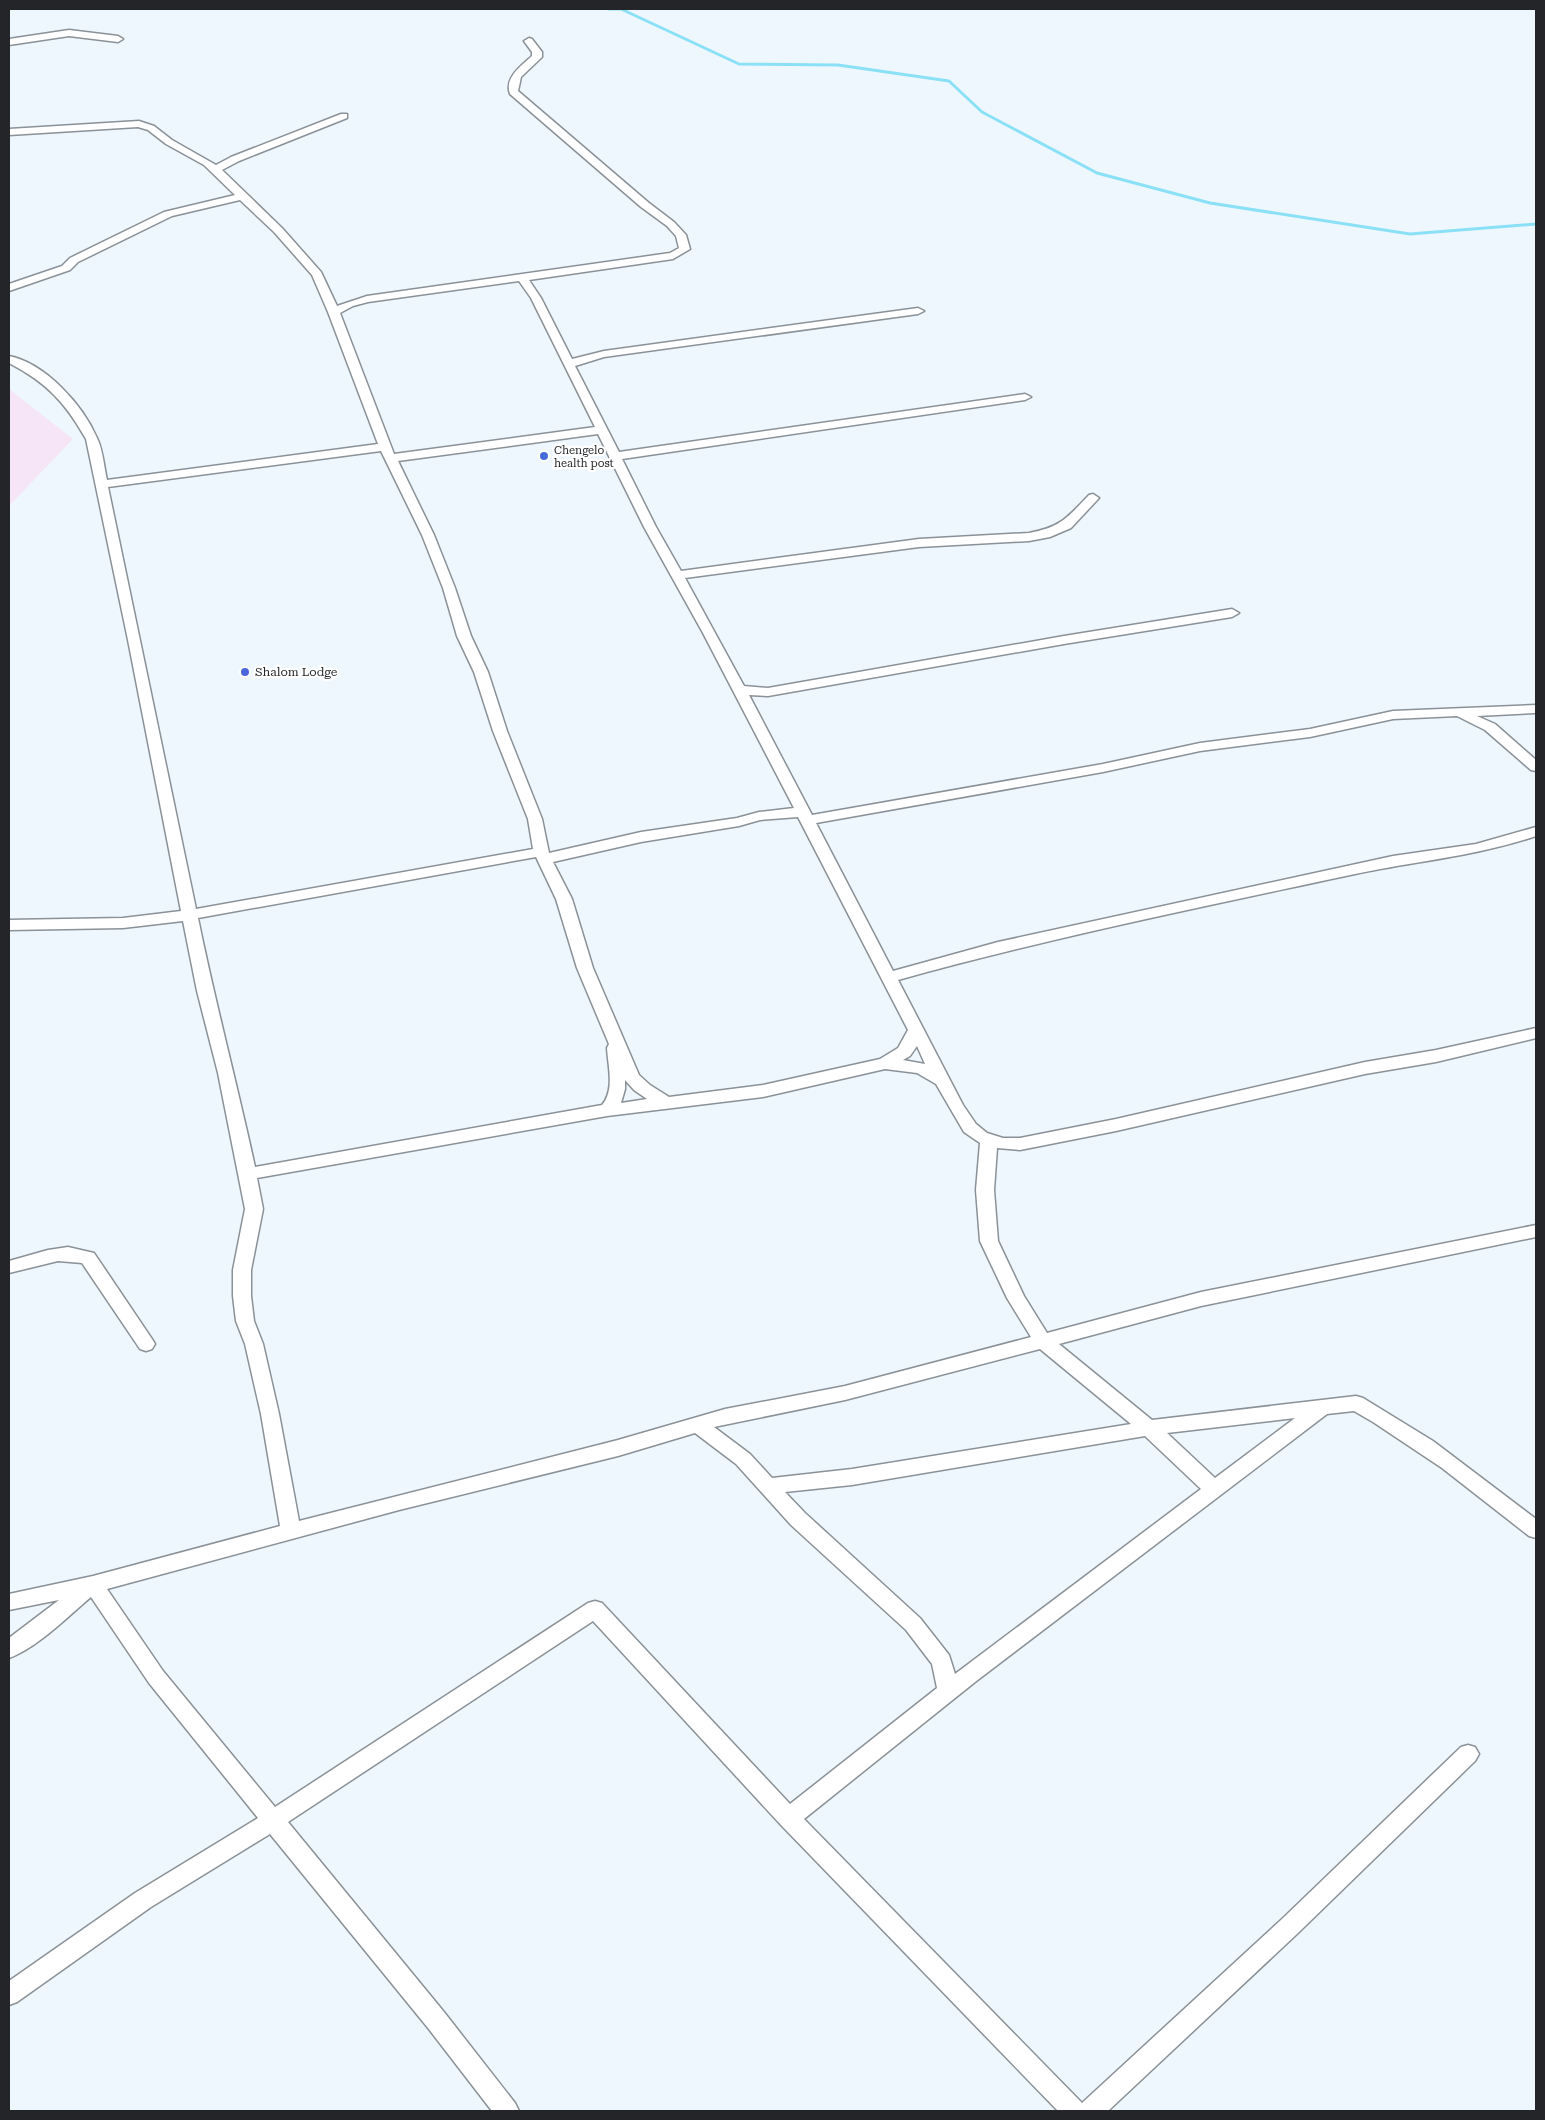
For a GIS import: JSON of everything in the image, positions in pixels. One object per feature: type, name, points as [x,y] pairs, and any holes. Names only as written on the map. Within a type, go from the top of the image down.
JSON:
[{"type":"street","points":[[9,42],[69,33],[118,40]]},
{"type":"street","points":[[334,312],[349,304],[367,299],[522,279],[673,256],[685,249],[677,230],[646,206],[513,92],[512,83],[516,74],[537,57],[537,52],[529,41]]},
{"type":"street","points":[[215,170],[235,159],[344,116]]},
{"type":"street","points":[[9,132],[81,126],[139,124],[151,128],[169,142],[208,163],[278,230],[317,274],[334,312],[388,452],[428,535],[450,588],[464,636],[481,672],[500,731],[539,833],[542,856],[564,898],[585,968],[615,1041],[638,1086],[650,1095],[667,1103]]},
{"type":"street","points":[[9,288],[66,268],[74,260],[168,214],[243,196]]},
{"type":"street","points":[[522,279],[536,298],[650,527],[679,575],[806,816],[956,1108],[970,1128],[989,1141],[1002,1144],[1020,1144],[1116,1125],[1365,1068],[1436,1056],[1536,1033]]},
{"type":"street","points":[[570,364],[604,354],[918,311]]},
{"type":"street","points":[[9,359],[44,378],[62,393],[75,410],[92,439],[189,915],[248,1174],[254,1209],[242,1270],[242,1296],[245,1321],[254,1344],[270,1414],[291,1531]]},
{"type":"street","points":[[616,456],[1026,397]]},
{"type":"street","points":[[102,484],[602,430]]},
{"type":"street","points":[[679,575],[920,543],[1029,537],[1050,533],[1067,525],[1093,498]]},
{"type":"street","points":[[739,690],[768,692],[1064,640],[1232,613]]},
{"type":"street","points":[[748,707],[753,700],[768,692]]},
{"type":"street","points":[[9,925],[123,923],[189,915],[542,856],[575,853],[641,837],[739,822],[759,816],[806,816],[1103,768],[1200,747],[1310,732],[1393,715],[1536,709]]},
{"type":"street","points":[[1490,727],[1495,710]]},
{"type":"street","points":[[1459,712],[1490,727],[1536,767]]},
{"type":"street","points":[[889,977],[998,947],[1384,863],[1476,849],[1536,831]]},
{"type":"street","points":[[248,1174],[607,1110],[763,1091],[885,1063],[904,1052],[912,1041],[916,1030]]},
{"type":"street","points":[[607,1110],[613,1105],[617,1096],[615,1041]]},
{"type":"street","points":[[885,1063],[921,1068],[942,1080]]},
{"type":"street","points":[[989,1141],[985,1190],[989,1241],[1016,1298],[1042,1340],[1149,1428],[1214,1489]]},
{"type":"street","points":[[9,1602],[93,1584],[291,1531],[601,1452],[725,1416],[845,1393],[1201,1299],[1536,1231]]},
{"type":"street","points":[[9,1267],[53,1254],[74,1253],[88,1258],[146,1344]]},
{"type":"street","points":[[767,1486],[862,1475],[1149,1428],[1320,1409],[1356,1403],[1381,1416],[1465,1475],[1536,1530]]},
{"type":"street","points":[[789,1818],[948,1692],[1320,1409]]},
{"type":"street","points":[[697,1424],[743,1459],[798,1519],[913,1624],[942,1661],[948,1692]]},
{"type":"street","points":[[9,1649],[34,1632],[93,1584]]},
{"type":"street","points":[[93,1584],[156,1677],[436,2020],[507,2111]]},
{"type":"street","points":[[9,1994],[143,1900],[272,1821],[595,1609],[789,1818],[1074,2111]]},
{"type":"street","points":[[1091,2111],[1290,1926],[1468,1754]]},
{"type":"shaded area","points":[[9,389],[73,439],[9,506]]},
{"type":"waterway","points":[[609,9],[621,9],[739,64],[838,65],[949,81],[982,112],[1097,173],[1210,203],[1410,234],[1536,224]]},
{"type":"place","name":"Chengelo health post","points":[[544,456]]},
{"type":"place","name":"Shalom Lodge","points":[[245,672]]}]
